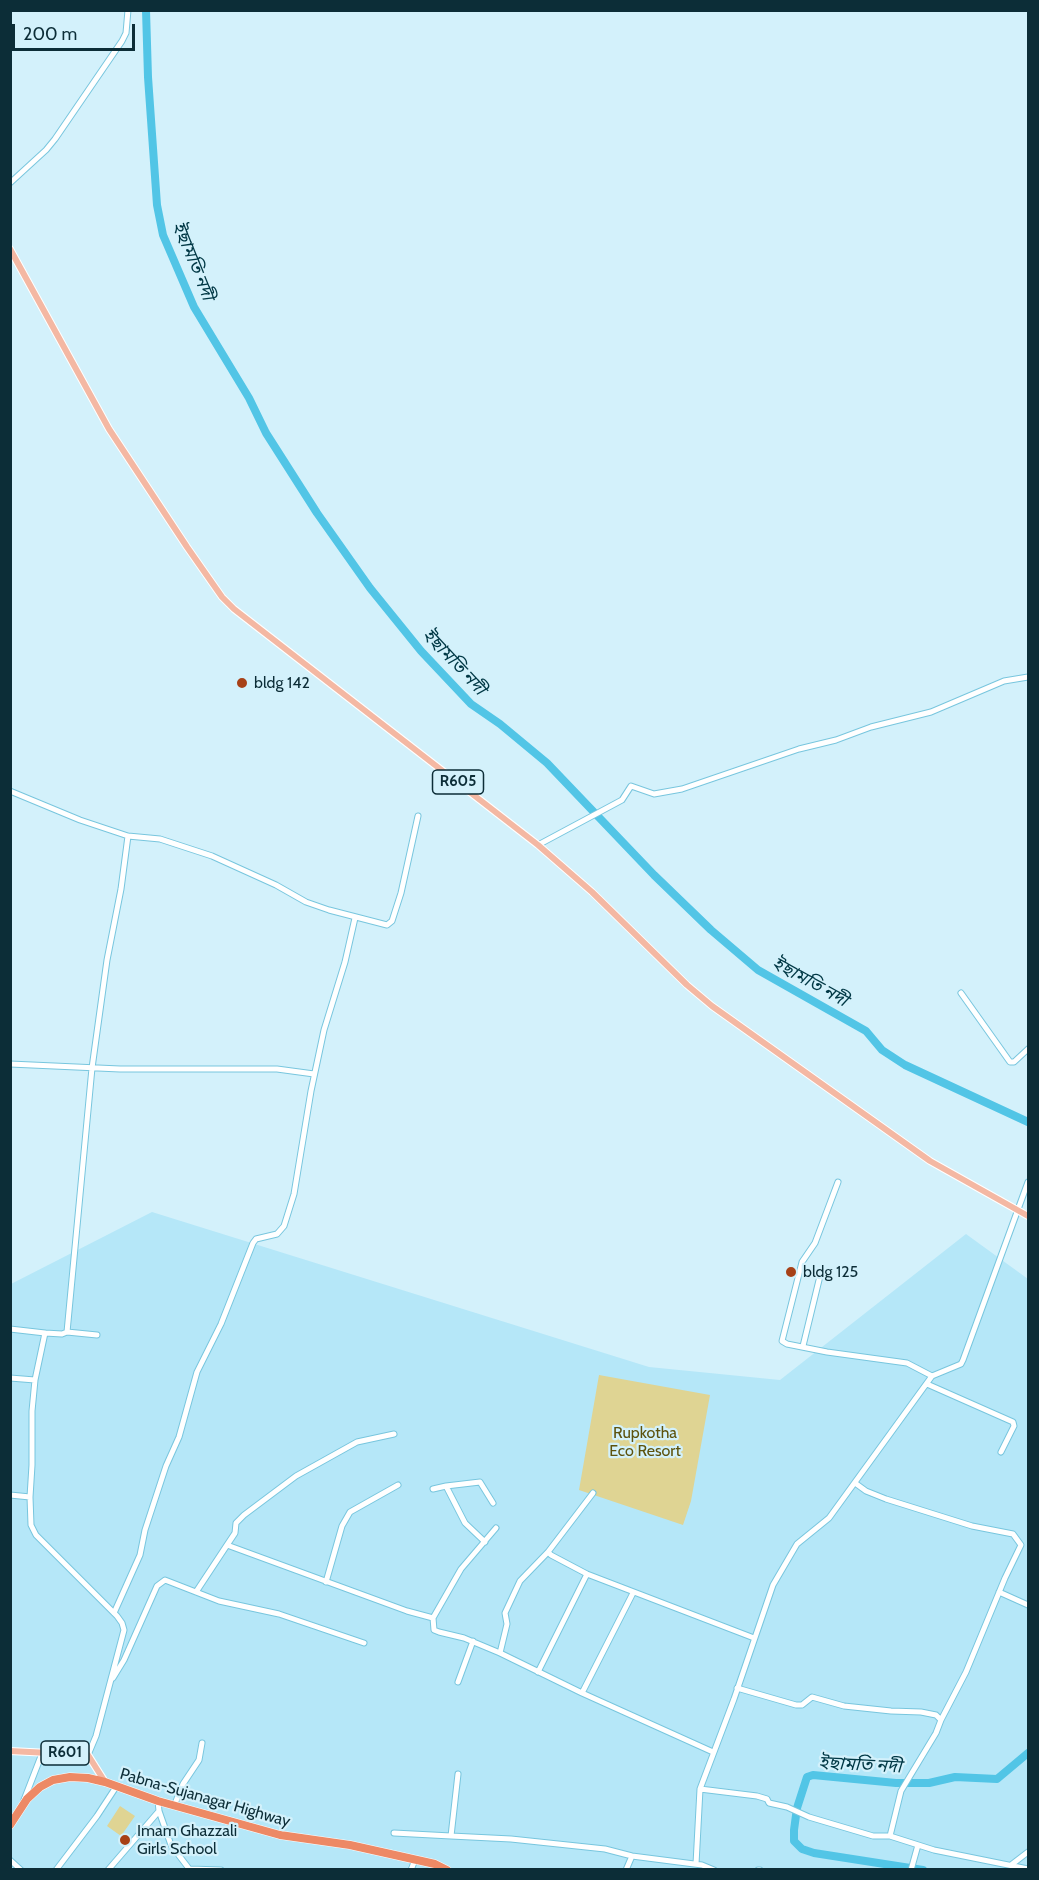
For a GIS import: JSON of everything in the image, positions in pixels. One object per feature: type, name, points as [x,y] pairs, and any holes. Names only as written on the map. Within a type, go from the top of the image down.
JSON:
[{"type":"highway","name":"Pabna-Sujanagar Highway","points":[[10,1826],[22,1806],[40,1787],[53,1780],[70,1777],[105,1782],[174,1806],[280,1835],[350,1845],[435,1864],[447,1869]]},
{"type":"main road","name":"R605","points":[[10,249],[109,429],[187,547],[222,597],[234,609],[538,844],[712,1006],[930,1161],[1029,1216]]},
{"type":"main road","name":"R601","points":[[10,1751],[88,1755],[105,1782]]},
{"type":"street","points":[[10,183],[55,139],[122,41],[126,33],[128,10]]},
{"type":"street","points":[[538,844],[622,800],[631,786],[654,794],[682,789],[799,749],[931,712],[1004,681],[1029,677]]},
{"type":"street","points":[[10,791],[80,820],[128,836],[160,839],[212,856],[276,885],[306,902],[355,918],[387,925],[391,924],[400,893],[418,816]]},
{"type":"street","points":[[67,1332],[92,1068],[128,836]]},
{"type":"street","points":[[114,1613],[140,1555],[166,1466],[179,1437],[197,1372],[221,1324],[253,1243],[256,1239],[277,1234],[284,1226],[294,1194],[314,1074],[324,1030],[345,962],[355,918]]},
{"type":"street","points":[[961,993],[1010,1062],[1014,1062],[1029,1049]]},
{"type":"street","points":[[10,1064],[92,1068],[277,1069],[314,1074]]},
{"type":"street","points":[[838,1182],[815,1243],[802,1262],[782,1338],[784,1343],[827,1352],[907,1363],[932,1376]]},
{"type":"street","points":[[696,1864],[700,1789],[773,1585],[797,1544],[829,1518],[932,1376],[961,1364],[1029,1182]]},
{"type":"street","points":[[803,1346],[820,1276]]},
{"type":"street","points":[[10,1329],[97,1335]]},
{"type":"street","points":[[45,1333],[35,1380],[31,1525],[36,1535],[123,1623],[124,1630],[96,1737],[88,1755]]},
{"type":"street","points":[[10,1378],[35,1380]]},
{"type":"street","points":[[927,1384],[1013,1422],[1014,1426],[1001,1452]]},
{"type":"street","points":[[196,1592],[234,1533],[236,1523],[244,1515],[296,1476],[357,1442],[394,1434]]},
{"type":"street","points":[[433,1489],[480,1482],[494,1503]]},
{"type":"street","points":[[855,1483],[866,1491],[886,1499],[972,1526],[1016,1535],[1021,1545],[966,1672],[936,1733],[901,1791],[890,1836]]},
{"type":"street","points":[[326,1582],[342,1526],[350,1512],[398,1485]]},
{"type":"street","points":[[446,1486],[465,1523],[485,1542]]},
{"type":"street","points":[[500,1653],[507,1624],[505,1613],[520,1581],[548,1552],[592,1493]]},
{"type":"street","points":[[10,1495],[30,1497]]},
{"type":"street","points":[[496,1528],[462,1569],[433,1618],[434,1630],[473,1641],[713,1752]]},
{"type":"street","points":[[227,1545],[407,1611],[433,1618]]},
{"type":"street","points":[[548,1552],[587,1574],[754,1638]]},
{"type":"street","points":[[538,1672],[587,1574]]},
{"type":"street","points":[[112,1679],[121,1666],[160,1583],[165,1580],[219,1601],[279,1614],[364,1643]]},
{"type":"street","points":[[999,1592],[1029,1605]]},
{"type":"street","points":[[582,1693],[633,1593]]},
{"type":"street","points":[[458,1682],[473,1641]]},
{"type":"street","points":[[737,1688],[796,1705],[802,1705],[812,1697],[844,1706],[921,1712],[936,1715],[941,1720]]},
{"type":"street","points":[[174,1806],[183,1784],[199,1760],[202,1743]]},
{"type":"street","points":[[22,1806],[43,1751]]},
{"type":"street","points":[[451,1836],[458,1774]]},
{"type":"street","points":[[56,1869],[116,1787]]},
{"type":"street","points":[[700,1789],[758,1796],[768,1799],[769,1803],[809,1817],[873,1836],[890,1836],[956,1855],[1029,1869]]},
{"type":"street","points":[[158,1801],[159,1811],[171,1845],[190,1869],[221,1869]]},
{"type":"street","points":[[108,1869],[159,1811]]},
{"type":"street","points":[[394,1833],[511,1839],[605,1849],[632,1856],[696,1864],[714,1869]]},
{"type":"street","points":[[911,1869],[918,1845]]},
{"type":"street","points":[[1011,1865],[1029,1852]]},
{"type":"street","points":[[626,1869],[632,1856]]},
{"type":"street","points":[[10,1860],[21,1869]]},
{"type":"street","points":[[411,1869],[415,1860]]},
{"type":"shaded area","points":[[152,1212],[649,1367],[780,1380],[966,1234],[1028,1279],[1028,1869],[11,1870],[11,1284]]},
{"type":"green space","name":"Rupkotha Eco Resort","points":[[599,1375],[710,1395],[691,1501],[683,1525],[579,1490]]},
{"type":"green space","points":[[120,1806],[135,1816],[121,1836],[107,1826]]},
{"type":"waterway","name":"ইছামতি নদী","points":[[146,10],[157,205],[163,235],[194,307],[249,398],[266,433],[317,513],[370,588],[421,651],[471,704],[500,724],[547,763],[654,875],[711,930],[758,970],[866,1031],[882,1050],[905,1065],[1028,1122]]},
{"type":"waterway","name":"ইছামতি নদী","points":[[923,1870],[814,1853],[802,1849],[794,1841],[794,1830],[797,1808],[807,1777],[813,1775],[896,1783],[929,1783],[955,1777],[997,1779],[1028,1753]]},
{"type":"place","name":"bldg 142","points":[[242,683]]},
{"type":"place","name":"bldg 125","points":[[791,1272]]},
{"type":"place","name":"Imam Ghazzali Girls School","points":[[125,1840]]}]
